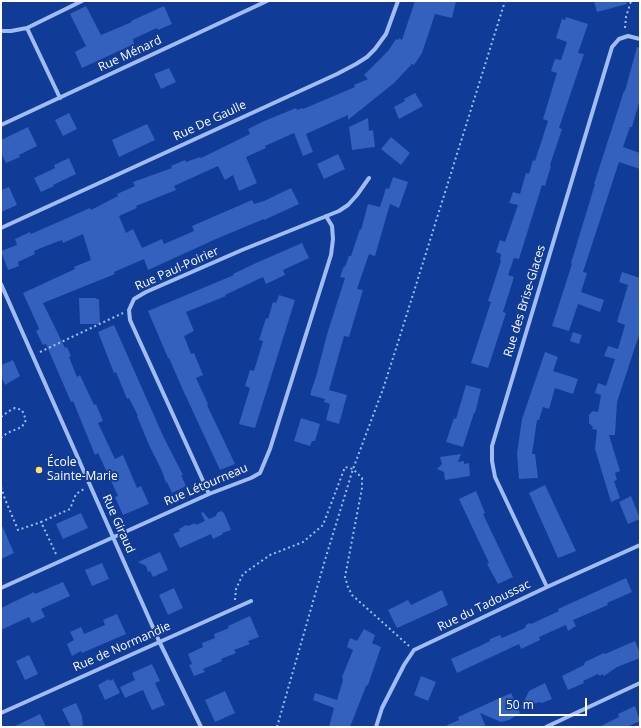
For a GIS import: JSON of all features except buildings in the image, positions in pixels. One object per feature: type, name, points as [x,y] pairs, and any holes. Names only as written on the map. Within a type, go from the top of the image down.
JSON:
[{"type":"street","points":[[1,31],[27,28],[82,1]]},
{"type":"street","name":"Rue Ménard","points":[[1,125],[267,1]]},
{"type":"street","name":"Rue De Gaulle","points":[[1,228],[356,64],[367,57],[375,49],[386,34],[398,1]]},
{"type":"street","points":[[27,28],[60,98]]},
{"type":"street","points":[[628,36],[640,39]]},
{"type":"street","name":"Rue des Brise-Glaces","points":[[546,587],[495,477],[492,461],[492,446],[612,47],[619,39],[628,36]]},
{"type":"street","name":"Rue Paul-Poirier","points":[[129,310],[134,299],[146,292],[339,211],[348,205],[369,178]]},
{"type":"street","name":"Rue Létourneau","points":[[1,588],[209,494],[260,473],[270,449],[331,255],[333,239],[332,226],[326,216]]},
{"type":"street","name":"Rue Giraud","points":[[1,284],[159,641],[201,727]]},
{"type":"street","points":[[129,310],[130,320],[209,494]]},
{"type":"street","name":"Rue du Tadoussac","points":[[414,650],[640,544]]},
{"type":"street","name":"Rue de Normandie","points":[[1,713],[251,601]]},
{"type":"street","points":[[376,727],[382,708],[404,665],[414,650]]},
{"type":"street","points":[[546,727],[640,683]]},
{"type":"path","points":[[277,727],[353,469],[383,389],[396,349],[505,1]]},
{"type":"path","points":[[628,36],[625,32],[626,17],[631,1]]},
{"type":"path","points":[[33,355],[129,310]]},
{"type":"path","points":[[1,418],[15,408],[22,410],[26,420],[22,427],[7,433],[1,438]]},
{"type":"path","points":[[236,607],[236,589],[244,574],[270,555],[303,542],[323,525],[345,467],[353,469],[362,478],[362,488],[345,577],[348,587],[352,595],[400,640],[414,650]]},
{"type":"path","points":[[1,487],[4,499],[18,530],[70,509],[76,494],[91,486]]},
{"type":"path","points":[[41,522],[60,561]]},
{"type":"place","name":"École Sainte-Marie","points":[[39,470]]}]
